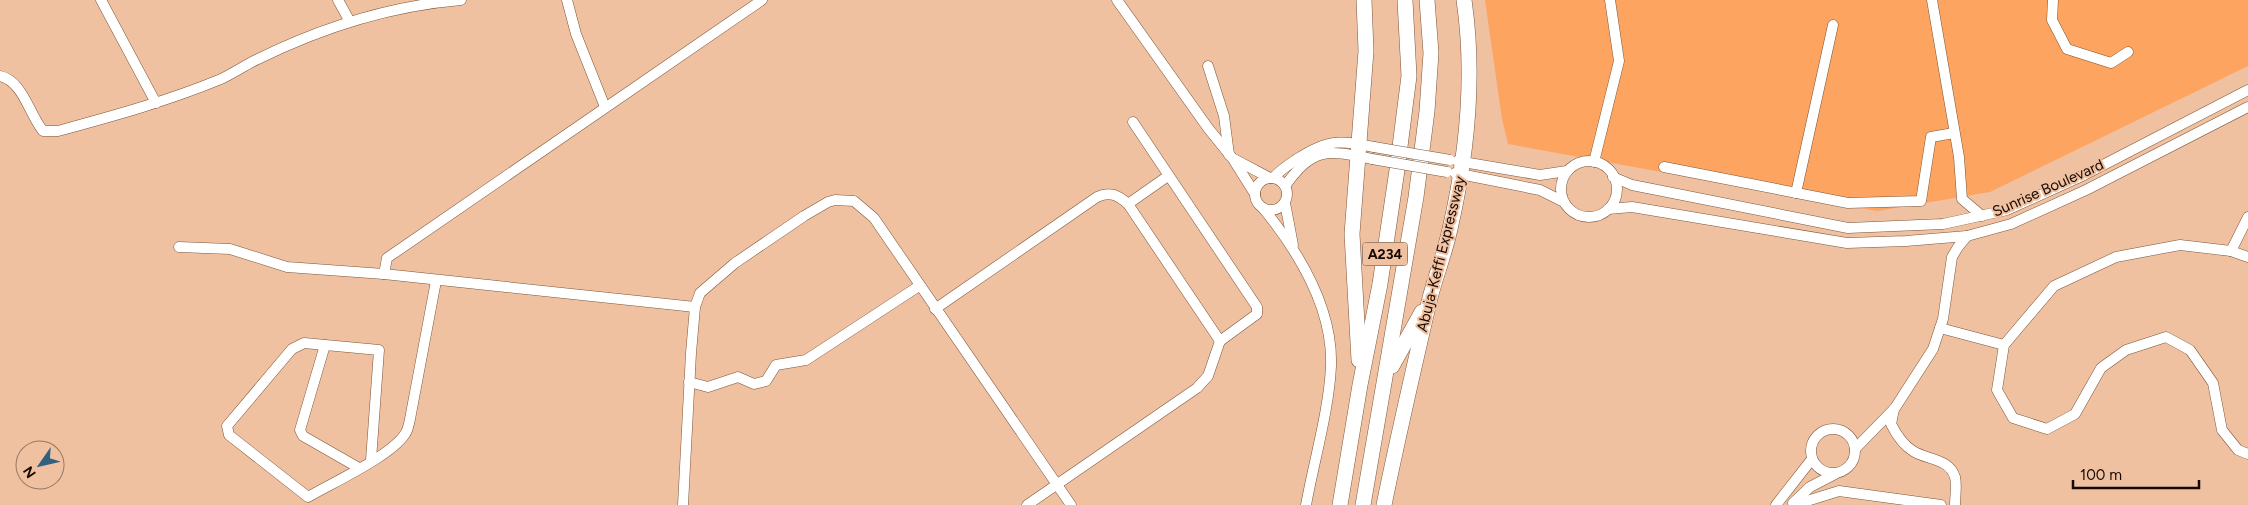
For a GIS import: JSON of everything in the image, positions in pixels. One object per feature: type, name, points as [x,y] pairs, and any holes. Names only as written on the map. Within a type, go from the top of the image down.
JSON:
[{"type":"highway","points":[[1360,385],[1352,234],[1363,153],[1366,51],[1364,0]]},
{"type":"highway","name":"A234","points":[[1340,505],[1360,385],[1380,284],[1409,76],[1405,0]]},
{"type":"highway","name":"Abuja-Keffi Expressway","points":[[1363,505],[1416,197],[1427,111],[1431,53],[1427,0]]},
{"type":"highway","name":"Abuja-Keffi Expressway","points":[[1384,505],[1401,420],[1431,295],[1450,230],[1455,167],[1469,57],[1464,0]]},
{"type":"highway","points":[[1386,378],[1431,295]]},
{"type":"street","points":[[101,0],[156,103]]},
{"type":"street","points":[[338,0],[349,20]]},
{"type":"street","points":[[0,76],[8,78],[16,86],[44,131],[58,131],[156,103],[223,78],[257,59],[349,20],[406,8],[462,0]]},
{"type":"street","points":[[567,0],[576,34],[605,107]]},
{"type":"street","points":[[384,274],[387,258],[762,0]]},
{"type":"street","points":[[1117,0],[1208,128],[1231,157],[1256,194],[1258,202],[1294,251],[1311,283],[1325,320],[1330,344],[1328,388],[1306,505]]},
{"type":"street","points":[[1594,162],[1619,61],[1610,0]]},
{"type":"street","points":[[1932,0],[1954,133],[1962,199],[1982,216]]},
{"type":"street","points":[[2053,0],[2052,20],[2067,49],[2111,63],[2128,52]]},
{"type":"street","points":[[1796,193],[1833,25]]},
{"type":"street","points":[[1208,66],[1224,116],[1231,157]]},
{"type":"street","name":"Sunrise Boulevard","points":[[1613,177],[1632,185],[1848,228],[1943,224],[2007,210],[2080,177],[2248,90]]},
{"type":"street","name":"Sunrise Boulevard","points":[[1608,209],[1632,208],[1847,243],[1967,236],[2011,224],[2078,193],[2248,106]]},
{"type":"street","points":[[1027,505],[1197,388],[1208,376],[1220,341],[1252,320],[1257,314],[1257,307],[1133,122]]},
{"type":"street","points":[[1664,167],[1848,203],[1921,201],[1931,137],[1954,133]]},
{"type":"street","points":[[1256,194],[1261,182],[1271,178],[1318,146],[1337,142],[1363,153]]},
{"type":"street","points":[[1363,153],[1374,147],[1540,190],[1564,202]]},
{"type":"street","points":[[1294,251],[1285,203],[1287,195],[1286,186],[1298,169],[1321,154],[1340,152],[1363,153],[1455,167],[1540,175],[1567,171],[1579,163],[1594,162],[1608,170],[1613,177],[1616,193],[1608,209],[1601,214],[1584,217],[1569,209],[1564,202],[1561,186],[1567,171]]},
{"type":"street","points":[[1231,157],[1286,186]]},
{"type":"street","points":[[1128,204],[1168,176]]},
{"type":"street","points":[[935,309],[1097,197],[1104,194],[1114,194],[1128,204],[1220,341]]},
{"type":"street","points":[[683,505],[689,382],[697,298],[705,286],[735,263],[804,216],[835,200],[849,200],[860,204],[874,218],[919,286],[1072,505]]},
{"type":"street","points":[[1263,208],[1275,210],[1285,203]]},
{"type":"street","points":[[2231,250],[2248,217]]},
{"type":"street","points":[[1855,449],[1895,408],[1933,350],[1940,328],[1952,257],[1967,236]]},
{"type":"street","points":[[2248,257],[2231,250],[2180,245],[2116,257],[2054,286],[2004,345],[1997,390],[2013,418],[2047,428],[2075,414],[2101,368],[2126,350],[2166,338],[2190,350],[2213,383],[2222,430],[2238,450],[2248,454]]},
{"type":"street","points":[[180,247],[230,250],[287,267],[384,274],[695,307]]},
{"type":"street","points":[[372,460],[379,350],[304,343],[292,349],[227,426],[229,435],[308,497],[359,468],[372,460],[385,452],[405,434],[410,420],[436,281]]},
{"type":"street","points":[[689,382],[708,387],[738,377],[754,384],[766,381],[776,365],[806,360],[919,286]]},
{"type":"street","points":[[1940,328],[2004,345]]},
{"type":"street","points":[[325,345],[300,430],[303,436],[359,468]]},
{"type":"street","points":[[1895,408],[1891,424],[1903,443],[1913,451],[1939,461],[1952,471],[1956,487],[1955,505]]},
{"type":"street","points":[[1776,505],[1812,459],[1812,444],[1816,437],[1829,430],[1843,432],[1849,436],[1855,449],[1855,456],[1848,468],[1810,488],[1792,505]]},
{"type":"street","points":[[1812,459],[1821,470],[1835,474]]},
{"type":"street","points":[[1792,505],[1839,491],[1941,505]]},
{"type":"shaded area","points":[[1485,0],[2248,0],[2248,66],[1990,192],[1877,211],[1508,144],[1502,119]]}]
